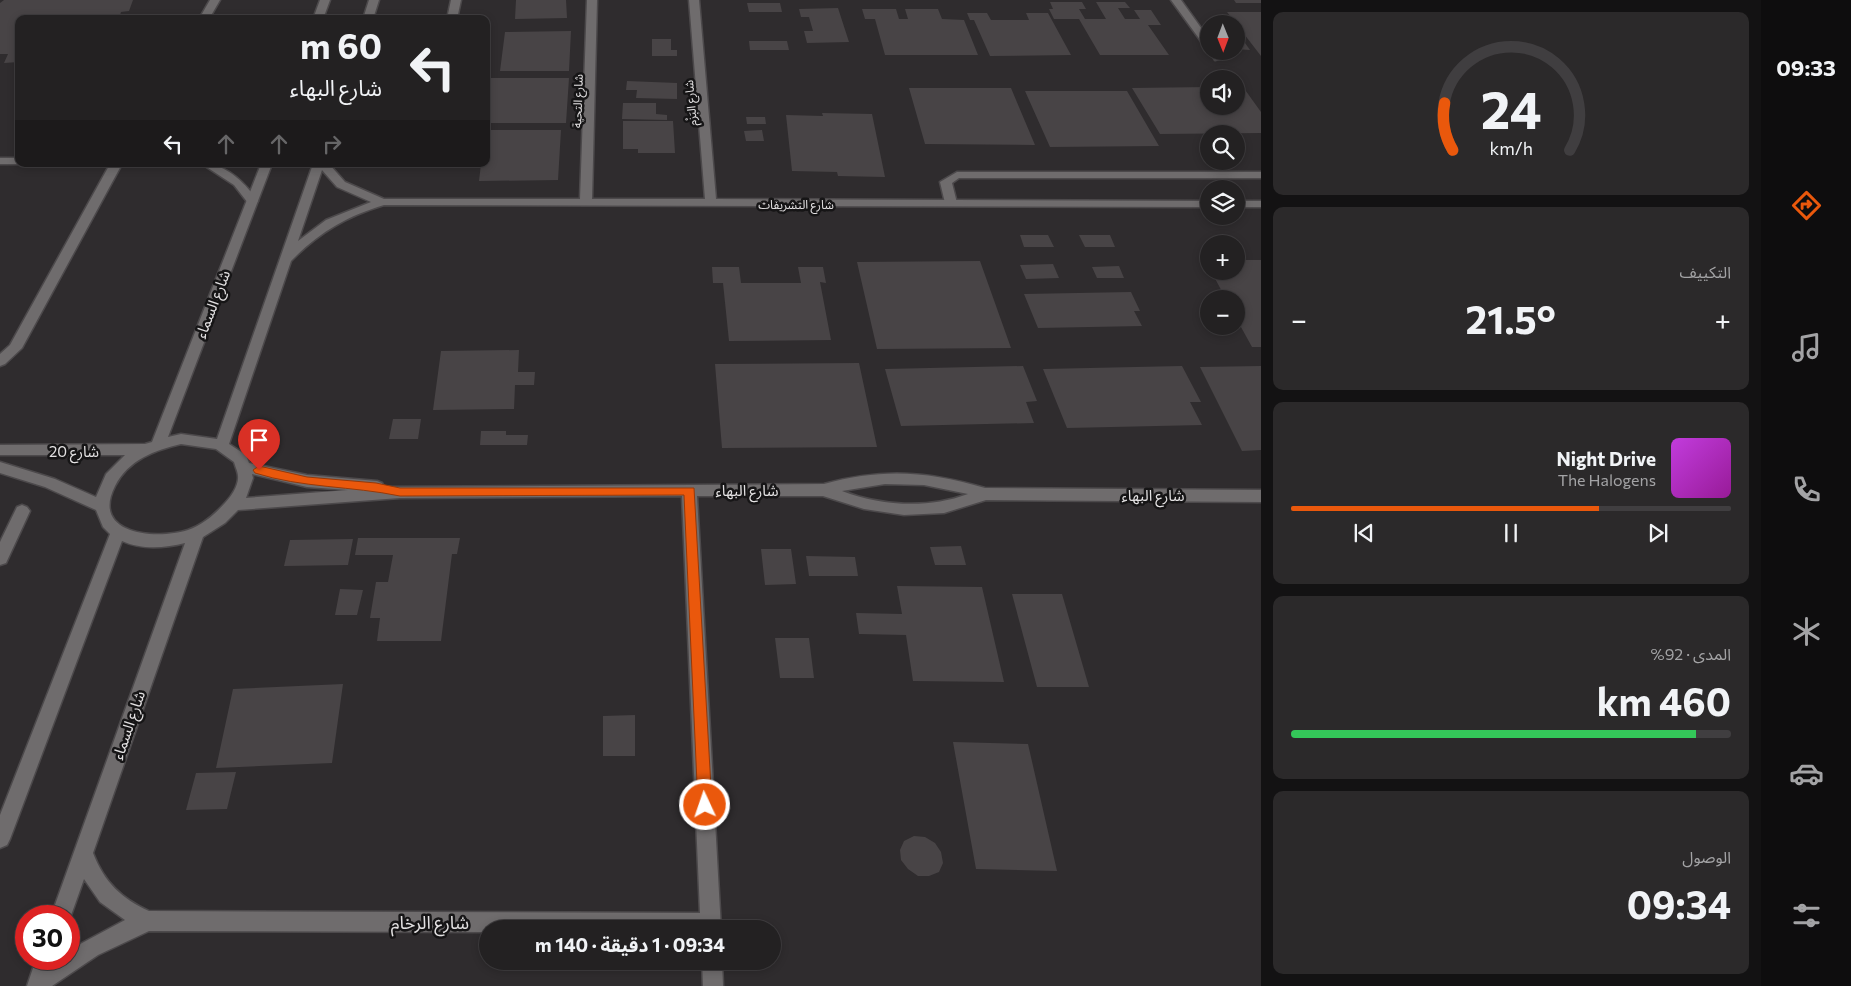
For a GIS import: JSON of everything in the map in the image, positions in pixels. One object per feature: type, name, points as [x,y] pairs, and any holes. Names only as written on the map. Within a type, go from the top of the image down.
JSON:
[{"type":"street","points":[[206,15],[215,0]]},
{"type":"street","points":[[319,15],[324,0]]},
{"type":"street","points":[[369,15],[374,0]]},
{"type":"street","points":[[453,15],[456,0]]},
{"type":"street","name":"شارع التحية","points":[[586,203],[592,0]]},
{"type":"street","name":"شارع البَزْم","points":[[694,0],[711,204]]},
{"type":"street","points":[[1176,0],[1200,33]]},
{"type":"street","points":[[0,161],[15,161]]},
{"type":"street","points":[[0,361],[14,348],[114,167]]},
{"type":"street","points":[[213,167],[238,183],[252,201]]},
{"type":"street","name":"شارع السماء","points":[[153,446],[265,167]]},
{"type":"street","points":[[222,444],[317,167]]},
{"type":"street","name":"شارع التشريفات","points":[[326,167],[332,179],[346,189],[384,202]]},
{"type":"street","points":[[951,204],[946,182],[957,175],[1261,175]]},
{"type":"street","name":"شارع التشريفات","points":[[285,260],[313,233],[329,222],[384,202],[1200,204]]},
{"type":"street","points":[[1245,204],[1261,204]]},
{"type":"street","points":[[181,439],[202,439],[222,444],[232,450],[244,467],[244,488],[236,504],[219,521],[196,534],[174,540],[154,542],[134,539],[118,532],[110,525],[102,506],[104,493],[110,480],[133,457],[153,446],[181,439]]},
{"type":"street","name":"شارع 20","points":[[0,450],[59,451],[153,446]]},
{"type":"street","name":"شارع 20","points":[[0,467],[50,483],[102,506]]},
{"type":"street","name":"شارع البهاء","points":[[244,467],[307,481],[376,487],[400,492]]},
{"type":"street","name":"شارع البهاء","points":[[236,504],[400,492],[824,490],[874,478],[902,477],[957,485],[985,494],[1261,496]]},
{"type":"street","name":"شارع البهاء","points":[[824,490],[869,506],[894,510],[943,508],[966,503],[985,494]]},
{"type":"street","points":[[690,491],[710,920]]},
{"type":"street","points":[[0,559],[22,511]]},
{"type":"street","points":[[0,839],[118,532]]},
{"type":"street","name":"شارع السماء","points":[[65,905],[196,534]]},
{"type":"street","name":"شارع الرخام","points":[[83,852],[90,875],[105,894],[125,911],[149,921]]},
{"type":"street","name":"شارع الرخام","points":[[37,986],[93,945],[121,931],[149,921],[479,924]]},
{"type":"street","points":[[37,986],[42,970]]},
{"type":"street","points":[[712,970],[713,986]]},
{"type":"building","points":[[4,0],[133,0],[129,11],[121,12],[120,15],[15,15],[15,62],[4,63],[8,54],[0,54],[0,3]]},
{"type":"building","points":[[516,0],[566,0],[567,18],[515,19]]},
{"type":"building","points":[[1234,0],[1261,0],[1261,3],[1236,3]]},
{"type":"building","points":[[1050,2],[1082,2],[1086,9],[1079,9],[1085,19],[1106,19],[1096,2],[1125,2],[1130,8],[1118,8],[1125,19],[1140,19],[1134,10],[1151,10],[1161,25],[1148,25],[1169,55],[1100,55],[1079,19],[1054,19],[1049,9],[1053,9]]},
{"type":"building","points":[[747,3],[780,3],[782,12],[749,12]]},
{"type":"building","points":[[838,8],[849,42],[807,43],[804,31],[813,31],[809,17],[801,17],[799,9]]},
{"type":"building","points":[[862,9],[896,9],[899,19],[908,19],[905,9],[938,9],[942,19],[964,20],[978,55],[885,55],[875,19],[865,19]]},
{"type":"building","points":[[1227,12],[1261,12],[1261,56],[1245,35],[1245,15],[1229,15]]},
{"type":"building","points":[[967,13],[987,13],[991,20],[1029,20],[1026,13],[1048,13],[1071,55],[990,56],[974,20],[970,20]]},
{"type":"building","points":[[571,31],[569,71],[500,71],[505,32]]},
{"type":"building","points":[[652,39],[671,39],[671,50],[677,50],[677,56],[652,56]]},
{"type":"building","points":[[749,41],[787,41],[789,50],[750,50]]},
{"type":"building","points":[[1245,43],[1250,50],[1245,50]]},
{"type":"building","points":[[490,78],[569,78],[566,123],[490,123]]},
{"type":"building","points":[[627,81],[677,83],[677,99],[636,98],[637,90],[626,90]]},
{"type":"building","points":[[1200,87],[1200,115],[1245,115],[1245,90],[1261,112],[1261,133],[1245,133],[1245,125],[1200,125],[1200,134],[1160,134],[1132,88]]},
{"type":"building","points":[[909,88],[1011,88],[1035,145],[925,144]]},
{"type":"building","points":[[1025,91],[1127,91],[1159,146],[1050,147]]},
{"type":"building","points":[[623,103],[656,103],[656,114],[667,115],[667,120],[622,119]]},
{"type":"building","points":[[822,113],[872,114],[885,177],[838,176],[837,172],[792,171],[786,115],[823,116]]},
{"type":"building","points":[[746,117],[765,117],[766,124],[747,124]]},
{"type":"building","points":[[623,121],[673,121],[675,153],[638,153],[638,149],[623,149]]},
{"type":"building","points":[[490,130],[561,130],[558,180],[479,181],[481,167],[490,167]]},
{"type":"building","points":[[762,130],[764,141],[746,141],[744,131]]},
{"type":"building","points":[[1020,235],[1048,235],[1054,247],[1024,247]]},
{"type":"building","points":[[1079,235],[1110,235],[1115,247],[1085,247]]},
{"type":"building","points":[[1245,260],[1261,260],[1261,347],[1252,347],[1245,334],[1245,290],[1221,290],[1216,280],[1245,280]]},
{"type":"building","points":[[980,261],[1011,348],[877,349],[857,262]]},
{"type":"building","points":[[1053,264],[1059,278],[1026,279],[1020,265]]},
{"type":"building","points":[[1119,266],[1124,278],[1097,278],[1092,267]]},
{"type":"building","points":[[712,267],[739,267],[741,283],[801,283],[798,267],[823,267],[826,283],[820,282],[831,340],[729,341],[723,283],[713,283]]},
{"type":"building","points":[[1131,292],[1140,311],[1134,311],[1142,326],[1038,328],[1024,294]]},
{"type":"building","points":[[519,350],[518,372],[535,372],[534,385],[515,385],[514,409],[433,410],[441,351]]},
{"type":"building","points":[[859,363],[877,447],[722,448],[715,364]]},
{"type":"building","points":[[1023,366],[1037,401],[1026,402],[1034,423],[901,426],[885,369]]},
{"type":"building","points":[[1182,366],[1201,402],[1190,402],[1202,425],[1067,428],[1043,369]]},
{"type":"building","points":[[1261,366],[1261,450],[1242,451],[1200,367]]},
{"type":"building","points":[[393,419],[421,419],[418,439],[389,439]]},
{"type":"building","points":[[481,431],[506,431],[506,435],[528,435],[527,445],[480,445]]},
{"type":"building","points":[[358,538],[460,538],[457,554],[452,554],[441,641],[377,641],[380,618],[370,618],[376,582],[388,582],[393,555],[355,555]]},
{"type":"building","points":[[353,539],[348,565],[284,566],[290,540]]},
{"type":"building","points":[[961,546],[966,565],[935,565],[930,547]]},
{"type":"building","points":[[761,549],[791,549],[796,584],[765,585]]},
{"type":"building","points":[[806,556],[855,557],[858,576],[809,576]]},
{"type":"building","points":[[897,586],[982,587],[1004,682],[913,681],[906,635],[859,634],[856,613],[902,614]]},
{"type":"building","points":[[340,589],[363,590],[357,615],[335,615]]},
{"type":"building","points":[[1012,594],[1062,594],[1089,687],[1037,687]]},
{"type":"building","points":[[775,638],[809,638],[814,678],[780,678]]},
{"type":"building","points":[[343,684],[332,763],[216,768],[233,689]]},
{"type":"building","points":[[635,715],[635,756],[603,756],[603,716]]},
{"type":"building","points":[[953,742],[1028,744],[1057,871],[976,869]]},
{"type":"building","points":[[236,772],[227,809],[186,810],[196,773]]},
{"type":"building","points":[[914,836],[925,837],[935,843],[941,852],[943,863],[939,872],[929,876],[918,876],[908,869],[901,860],[900,850],[904,841]]},
{"type":"route","points":[[259,470],[307,481],[352,484],[400,492],[690,491],[705,805]]}]
